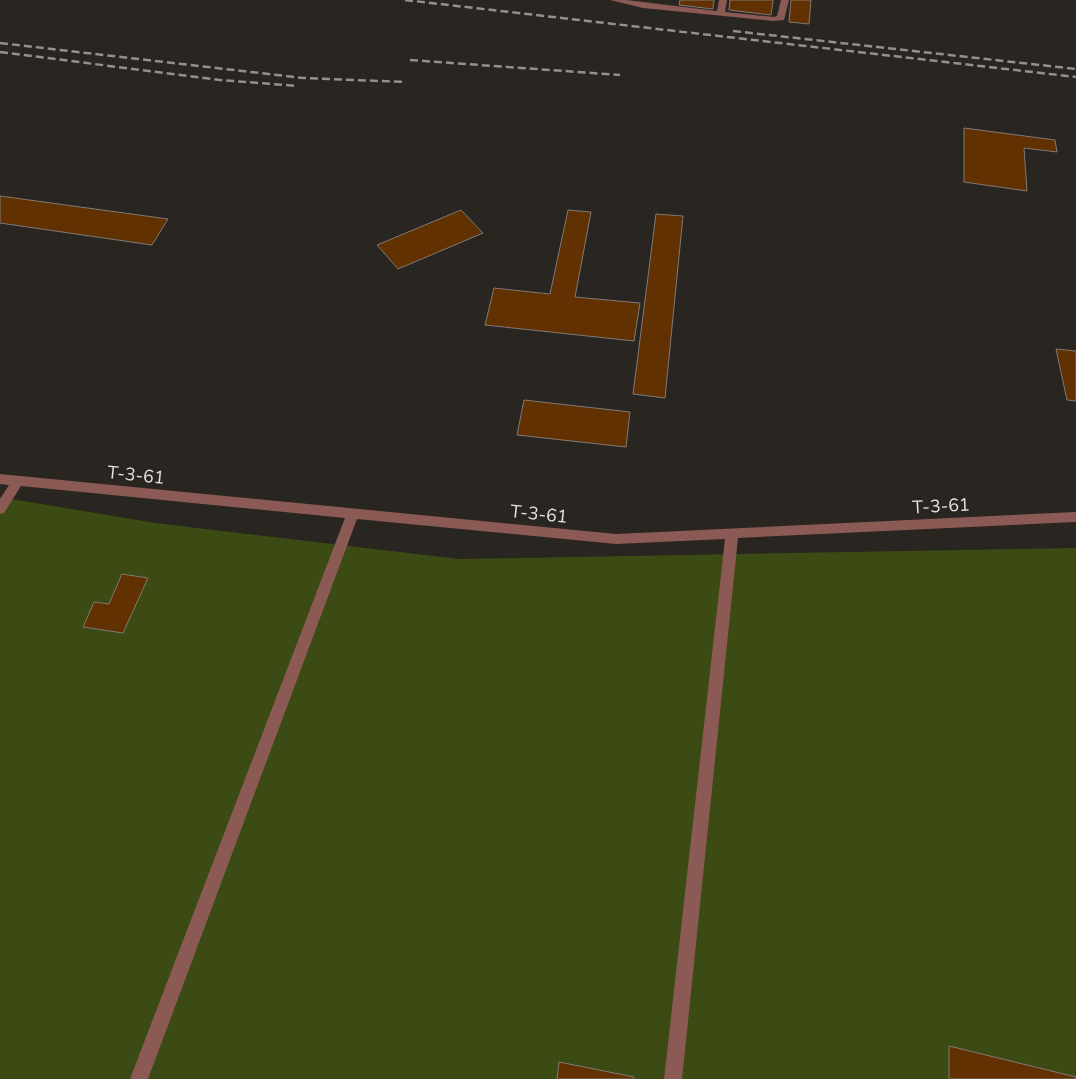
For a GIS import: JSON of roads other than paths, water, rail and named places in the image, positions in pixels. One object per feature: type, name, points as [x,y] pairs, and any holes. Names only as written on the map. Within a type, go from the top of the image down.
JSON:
[{"type":"street","points":[[614,0],[670,4],[721,14],[774,20],[781,18],[785,0]]},
{"type":"street","points":[[721,14],[723,0]]},
{"type":"street","name":"T-3-61","points":[[0,479],[616,539],[1076,517]]},
{"type":"street","points":[[0,509],[18,481]]},
{"type":"street","points":[[139,1079],[353,513]]},
{"type":"street","points":[[673,1079],[732,533]]},
{"type":"railway","points":[[405,0],[1076,77]]},
{"type":"railway","points":[[733,31],[1076,69]]},
{"type":"railway","points":[[0,43],[303,78],[406,82]]},
{"type":"railway","points":[[0,52],[220,80],[298,86]]},
{"type":"railway","points":[[410,60],[620,75]]}]
